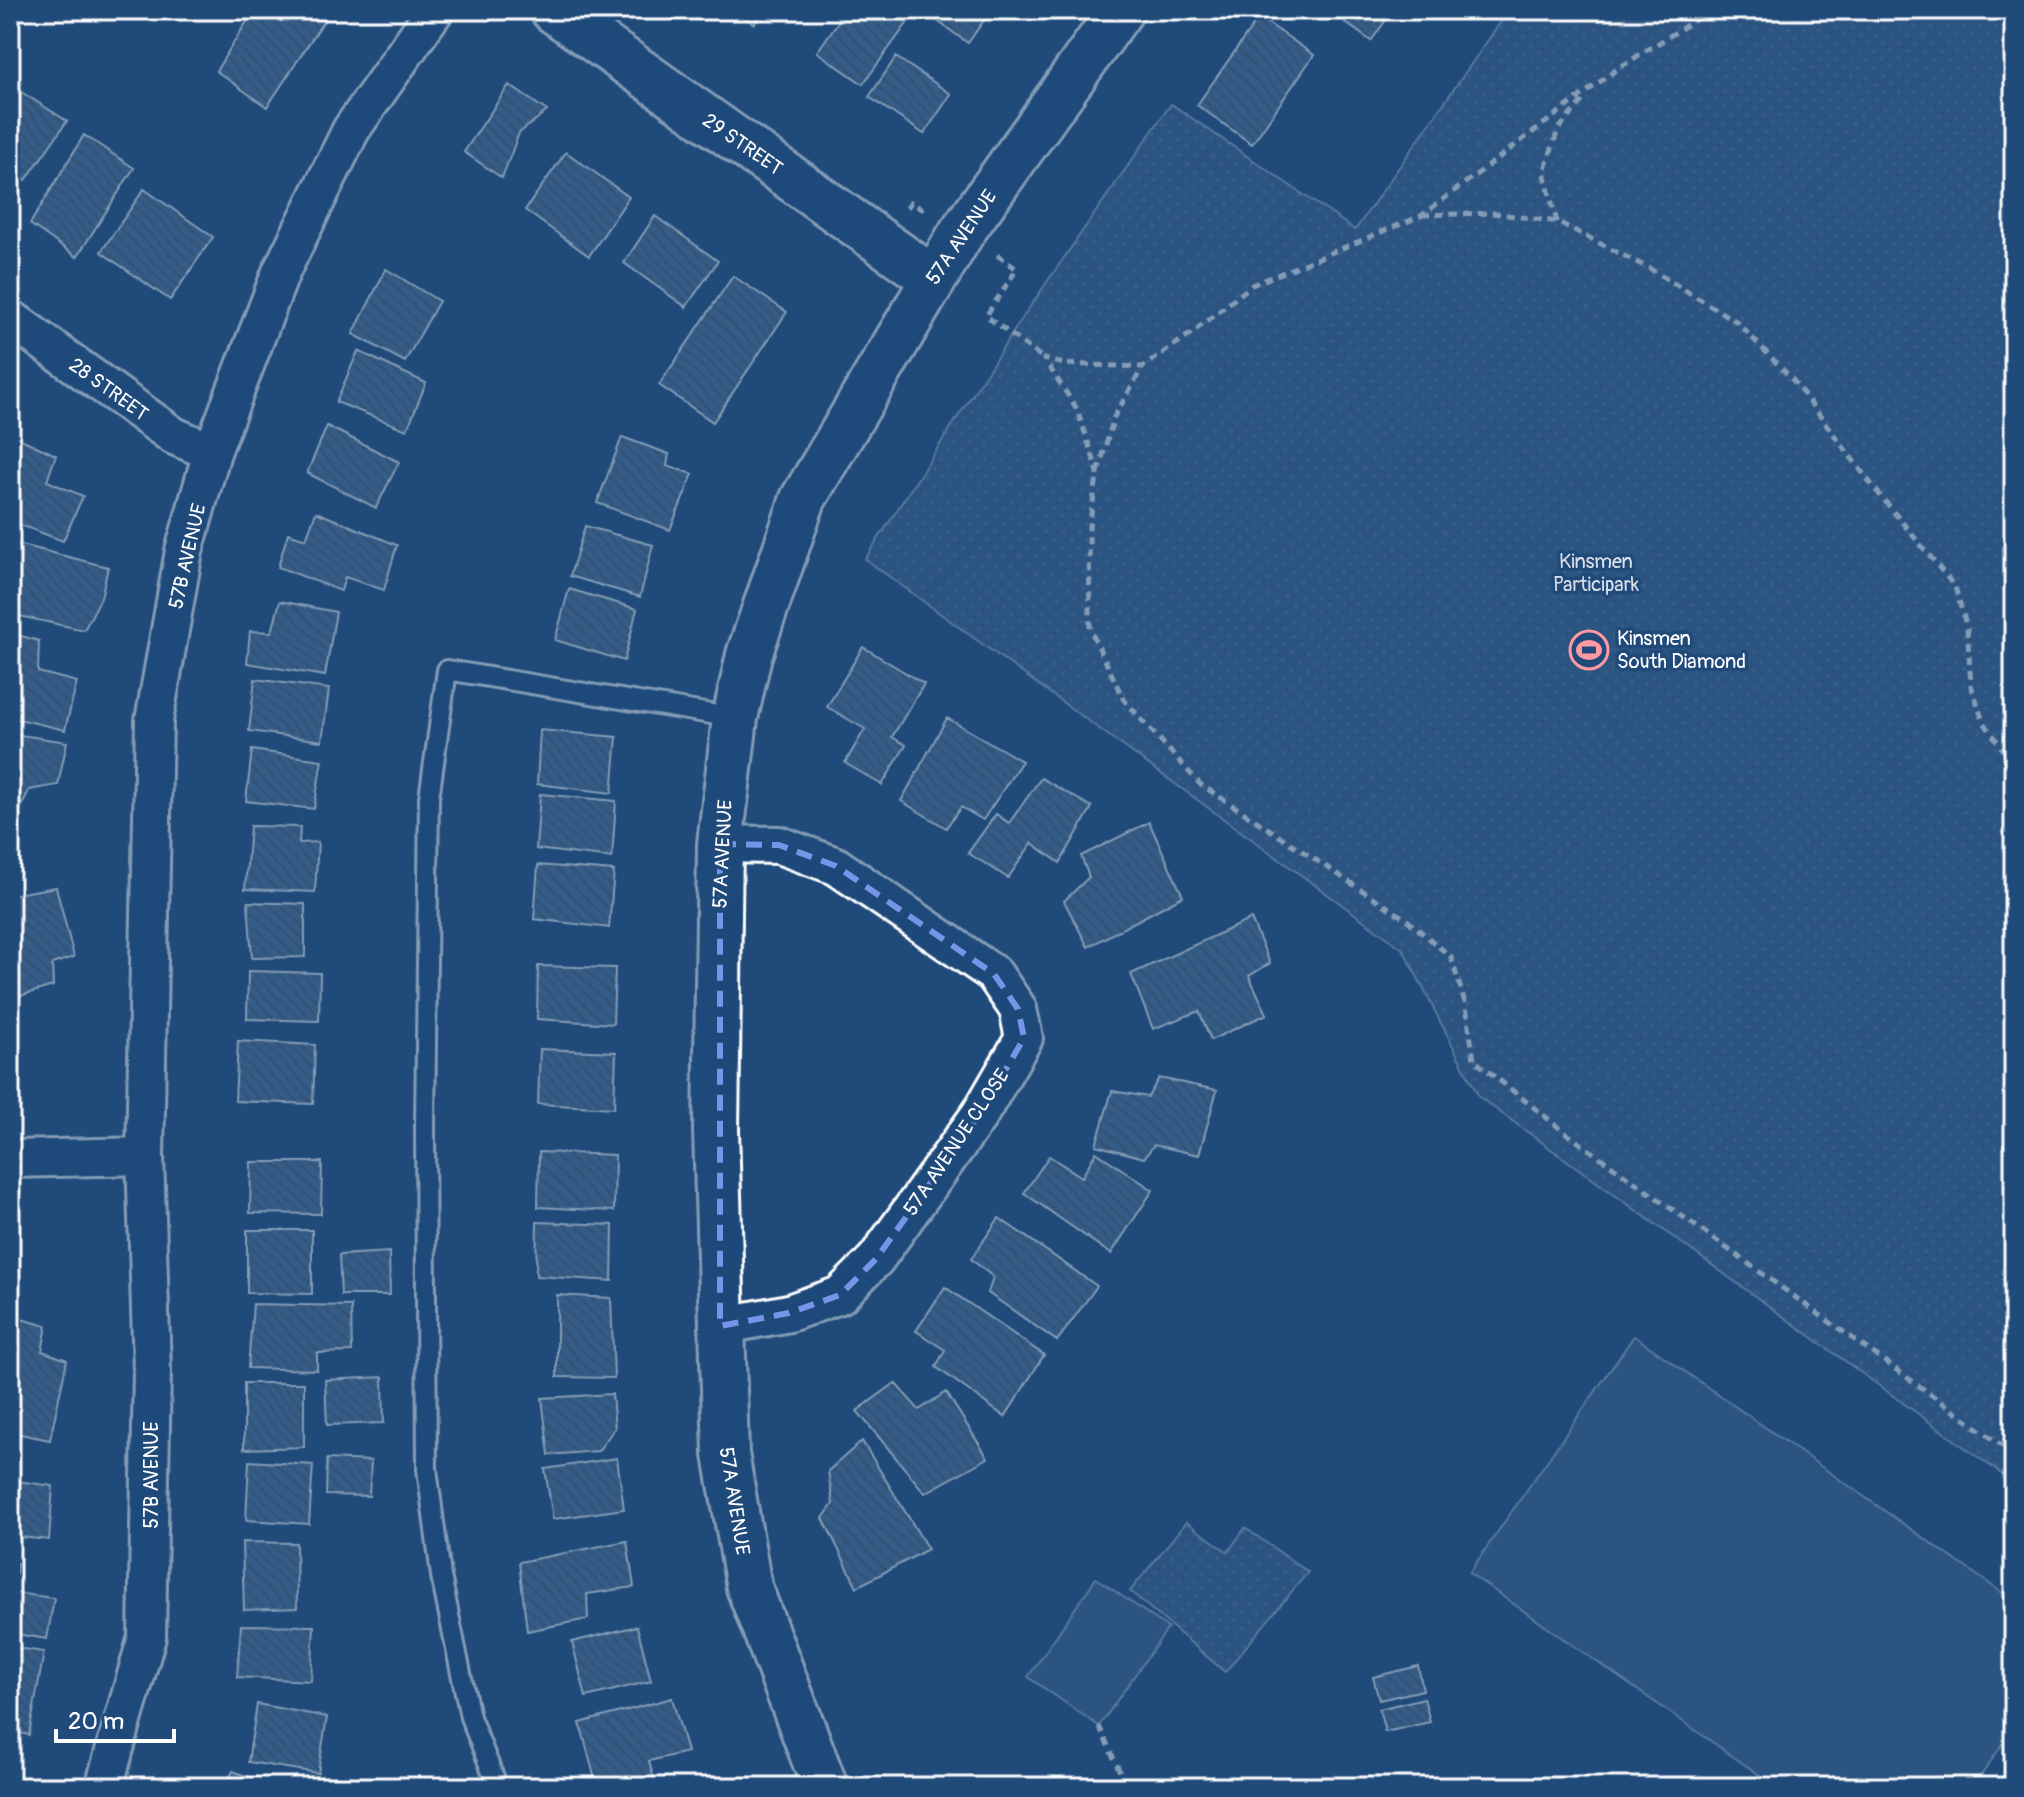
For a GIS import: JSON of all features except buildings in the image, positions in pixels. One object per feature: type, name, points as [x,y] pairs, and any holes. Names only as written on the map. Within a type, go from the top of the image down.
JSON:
[{"type":"street","name":"57B AVENUE","points":[[104,1787],[147,1637],[152,1370],[145,1156],[154,721],[184,551],[212,452],[281,272],[351,130],[435,10]]},
{"type":"street","name":"29 STREET","points":[[553,10],[932,278]]},
{"type":"street","name":"57A AVENUE","points":[[825,1787],[749,1587],[726,1454],[716,1130],[720,844],[735,718],[749,655],[803,499],[932,278],[1121,10]]},
{"type":"street","name":"28 STREET","points":[[10,318],[174,436],[212,452]]},
{"type":"street","name":"57A AVENUE CLOSE","points":[[720,844],[779,845],[836,866],[994,974],[1018,1009],[1024,1038],[971,1126],[876,1259],[840,1295],[789,1313],[720,1326]]},
{"type":"street","points":[[11,1159],[145,1156]]},
{"type":"lane","points":[[498,1787],[470,1717],[441,1576],[427,1469],[424,1143],[429,798],[447,670],[735,718]]},
{"type":"path","points":[[1711,10],[1617,69],[1421,216],[1252,285],[1143,367],[1114,417],[1098,472],[1089,526],[1090,629],[1124,700],[1200,784],[1406,919],[1451,957],[1466,1006],[1474,1060],[1566,1133],[2014,1454]]},
{"type":"path","points":[[1558,222],[1544,172],[1558,130],[1588,93]]},
{"type":"path","points":[[1421,216],[1492,213],[1558,222],[1652,270],[1737,322],[1792,379],[1875,489],[1955,587],[1967,628],[1971,685],[1983,721],[2014,765]]},
{"type":"path","points":[[998,256],[1017,269],[986,316],[1044,359],[1077,409],[1098,472]]},
{"type":"path","points":[[1044,359],[1064,364],[1143,367]]},
{"type":"path","points":[[1099,1726],[1127,1787]]},
{"type":"highlighted area","points":[[720,844],[779,845],[836,866],[994,974],[1018,1009],[1024,1038],[980,1114],[876,1259],[840,1295],[789,1313],[720,1326]]},
{"type":"green space","name":"Kinsmen Participark","points":[[1509,10],[2014,10],[2014,1483],[1479,1097],[1403,949],[865,559],[1031,305],[1171,104],[1355,230]]},
{"type":"green space","points":[[1634,1336],[2014,1601],[2014,1728],[1973,1787],[1777,1787],[1469,1573]]},
{"type":"green space","points":[[1186,1522],[1228,1552],[1245,1528],[1308,1572],[1225,1672],[1130,1591]]},
{"type":"green space","points":[[1096,1578],[1168,1628],[1099,1726],[1028,1677]]},
{"type":"place","name":"Kinsmen South Diamond","points":[[1589,650]]}]
